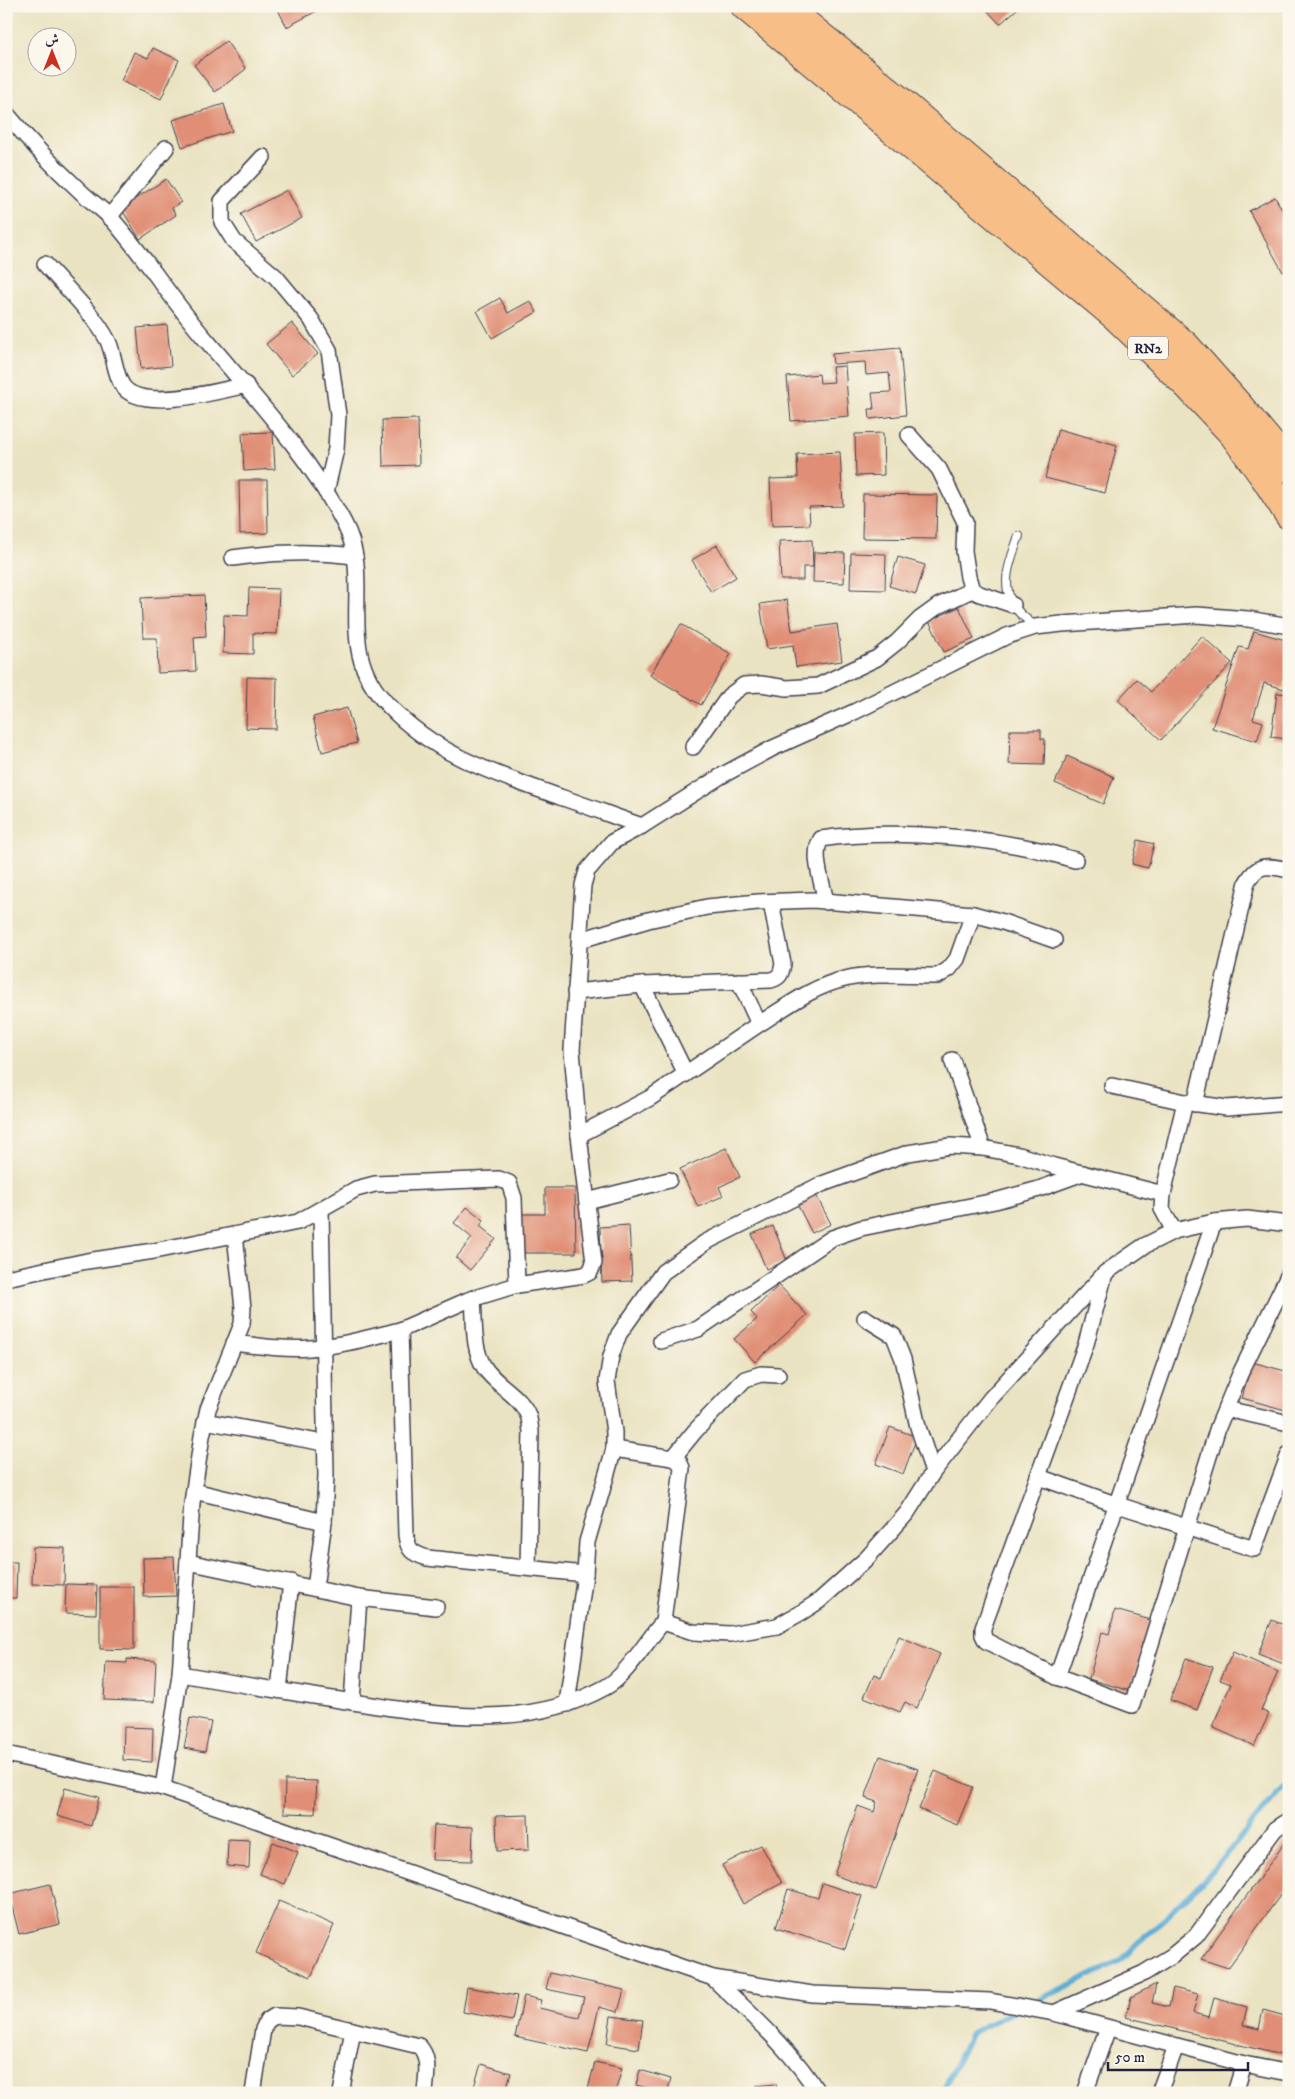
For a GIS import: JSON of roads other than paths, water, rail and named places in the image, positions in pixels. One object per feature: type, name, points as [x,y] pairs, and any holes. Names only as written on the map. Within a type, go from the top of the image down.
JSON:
[{"type":"highway","name":"RN2","points":[[745,6],[1115,316],[1189,387],[1233,434],[1289,515]]},
{"type":"highway","name":"RN2","points":[[784,6],[893,95],[1186,346],[1240,406],[1289,468]]},
{"type":"street","points":[[6,113],[30,143],[109,217],[206,340],[246,385],[306,462],[326,492],[345,524],[353,544],[355,556],[355,616],[360,662],[368,678],[386,704],[425,737],[458,758],[511,780],[642,826]]},
{"type":"street","points":[[109,217],[166,148]]},
{"type":"street","points":[[263,157],[222,201],[222,222],[234,241],[276,276],[311,319],[330,350],[338,415],[336,449],[326,492]]},
{"type":"street","points":[[45,264],[86,311],[107,340],[122,386],[136,396],[156,400],[199,395],[246,385]]},
{"type":"street","points":[[909,435],[939,469],[965,522],[964,551],[972,590],[1013,605]]},
{"type":"street","points":[[233,558],[261,554],[297,553],[355,556]]},
{"type":"street","points":[[693,747],[730,696],[744,685],[761,684],[787,688],[818,686],[877,658],[897,642],[920,619],[938,606],[972,590]]},
{"type":"street","points":[[234,1344],[274,1348],[310,1348],[400,1330],[473,1298],[517,1285],[584,1275],[593,1268],[572,1050],[583,885],[587,871],[612,842],[642,826],[720,776],[773,748],[854,712],[1007,636],[1035,628],[1071,623],[1196,615],[1248,619],[1289,626]]},
{"type":"street","points":[[826,902],[817,856],[817,846],[822,839],[904,835],[955,838],[1019,846],[1075,860]]},
{"type":"street","points":[[1174,1231],[1162,1209],[1164,1194],[1190,1103],[1247,882],[1253,872],[1260,867],[1289,870]]},
{"type":"street","points":[[580,940],[648,920],[707,907],[813,900],[973,914],[1003,922],[1054,940]]},
{"type":"street","points":[[576,992],[642,984],[771,980],[778,978],[783,964],[771,902]]},
{"type":"street","points":[[579,1135],[650,1098],[813,990],[842,979],[859,976],[938,976],[949,969],[957,958],[973,914]]},
{"type":"street","points":[[739,981],[759,1024]]},
{"type":"street","points":[[642,984],[686,1074]]},
{"type":"street","points":[[952,1060],[983,1148]]},
{"type":"street","points":[[1112,1086],[1190,1103],[1227,1108],[1289,1103]]},
{"type":"street","points":[[567,1704],[585,1574],[587,1542],[614,1449],[608,1381],[610,1356],[619,1334],[663,1272],[706,1242],[822,1184],[908,1153],[950,1146],[983,1148],[1019,1155],[1164,1194]]},
{"type":"street","points":[[661,1341],[698,1329],[832,1238],[861,1228],[995,1201],[1039,1189],[1083,1173]]},
{"type":"street","points":[[6,1278],[87,1261],[235,1236],[298,1222],[356,1189],[375,1184],[499,1179],[509,1183],[514,1198],[517,1285]]},
{"type":"street","points":[[587,1200],[670,1180]]},
{"type":"street","points":[[316,1588],[324,1522],[326,1474],[321,1210]]},
{"type":"street","points":[[663,1622],[693,1632],[730,1634],[777,1626],[789,1621],[819,1601],[868,1558],[907,1513],[933,1472],[991,1398],[1105,1273],[1144,1246],[1174,1231],[1214,1222],[1247,1219],[1289,1224]]},
{"type":"street","points":[[1057,1677],[1115,1504],[1214,1222]]},
{"type":"street","points":[[163,1788],[180,1674],[194,1491],[205,1421],[242,1324],[235,1236]]},
{"type":"street","points":[[1105,1273],[1086,1344],[1039,1477],[985,1620],[983,1635],[986,1641],[1057,1677],[1132,1705],[1218,1427],[1240,1374],[1289,1274]]},
{"type":"street","points":[[473,1298],[477,1350],[484,1366],[490,1376],[520,1404],[528,1415],[530,1423],[528,1568]]},
{"type":"street","points":[[865,1318],[894,1336],[903,1359],[918,1427],[933,1472]]},
{"type":"street","points":[[400,1330],[406,1535],[409,1550],[426,1558],[585,1574]]},
{"type":"street","points":[[673,1458],[695,1431],[745,1379],[761,1374],[778,1375]]},
{"type":"street","points":[[1226,1409],[1289,1423]]},
{"type":"street","points":[[205,1421],[324,1443]]},
{"type":"street","points":[[180,1674],[352,1702],[460,1716],[507,1716],[533,1713],[567,1704],[608,1686],[632,1662],[663,1622],[682,1468],[679,1461],[673,1458],[614,1449]]},
{"type":"street","points":[[1039,1477],[1254,1549],[1289,1454]]},
{"type":"street","points":[[194,1491],[324,1522]]},
{"type":"street","points":[[188,1562],[291,1582],[359,1598],[436,1607]]},
{"type":"street","points":[[279,1690],[291,1582]]},
{"type":"street","points":[[352,1702],[359,1598]]},
{"type":"street","points":[[6,1754],[163,1788],[713,1978],[812,1994],[990,2001],[1050,2012],[1244,2064],[1289,2073]]},
{"type":"street","points":[[1050,2012],[1144,1972],[1172,1956],[1196,1936],[1275,1829],[1289,1822]]},
{"type":"street","points":[[713,1978],[803,2071],[818,2093]]},
{"type":"street","points":[[253,2093],[263,2030],[268,2020],[275,2016],[298,2017],[419,2046],[425,2052],[427,2060],[425,2093]]},
{"type":"street","points":[[1085,2093],[1108,2028]]},
{"type":"street","points":[[341,2093],[353,2030]]},
{"type":"street","points":[[1160,2093],[1176,2046]]},
{"type":"street","points":[[1235,2093],[1244,2064]]},
{"type":"lane","points":[[1019,536],[1008,566],[1006,586],[1013,605],[1035,628]]},
{"type":"waterway","points":[[1030,2004],[1121,1960],[1206,1878],[1289,1780]]},
{"type":"waterway","points":[[942,2093],[971,2033],[1017,2010]]}]
